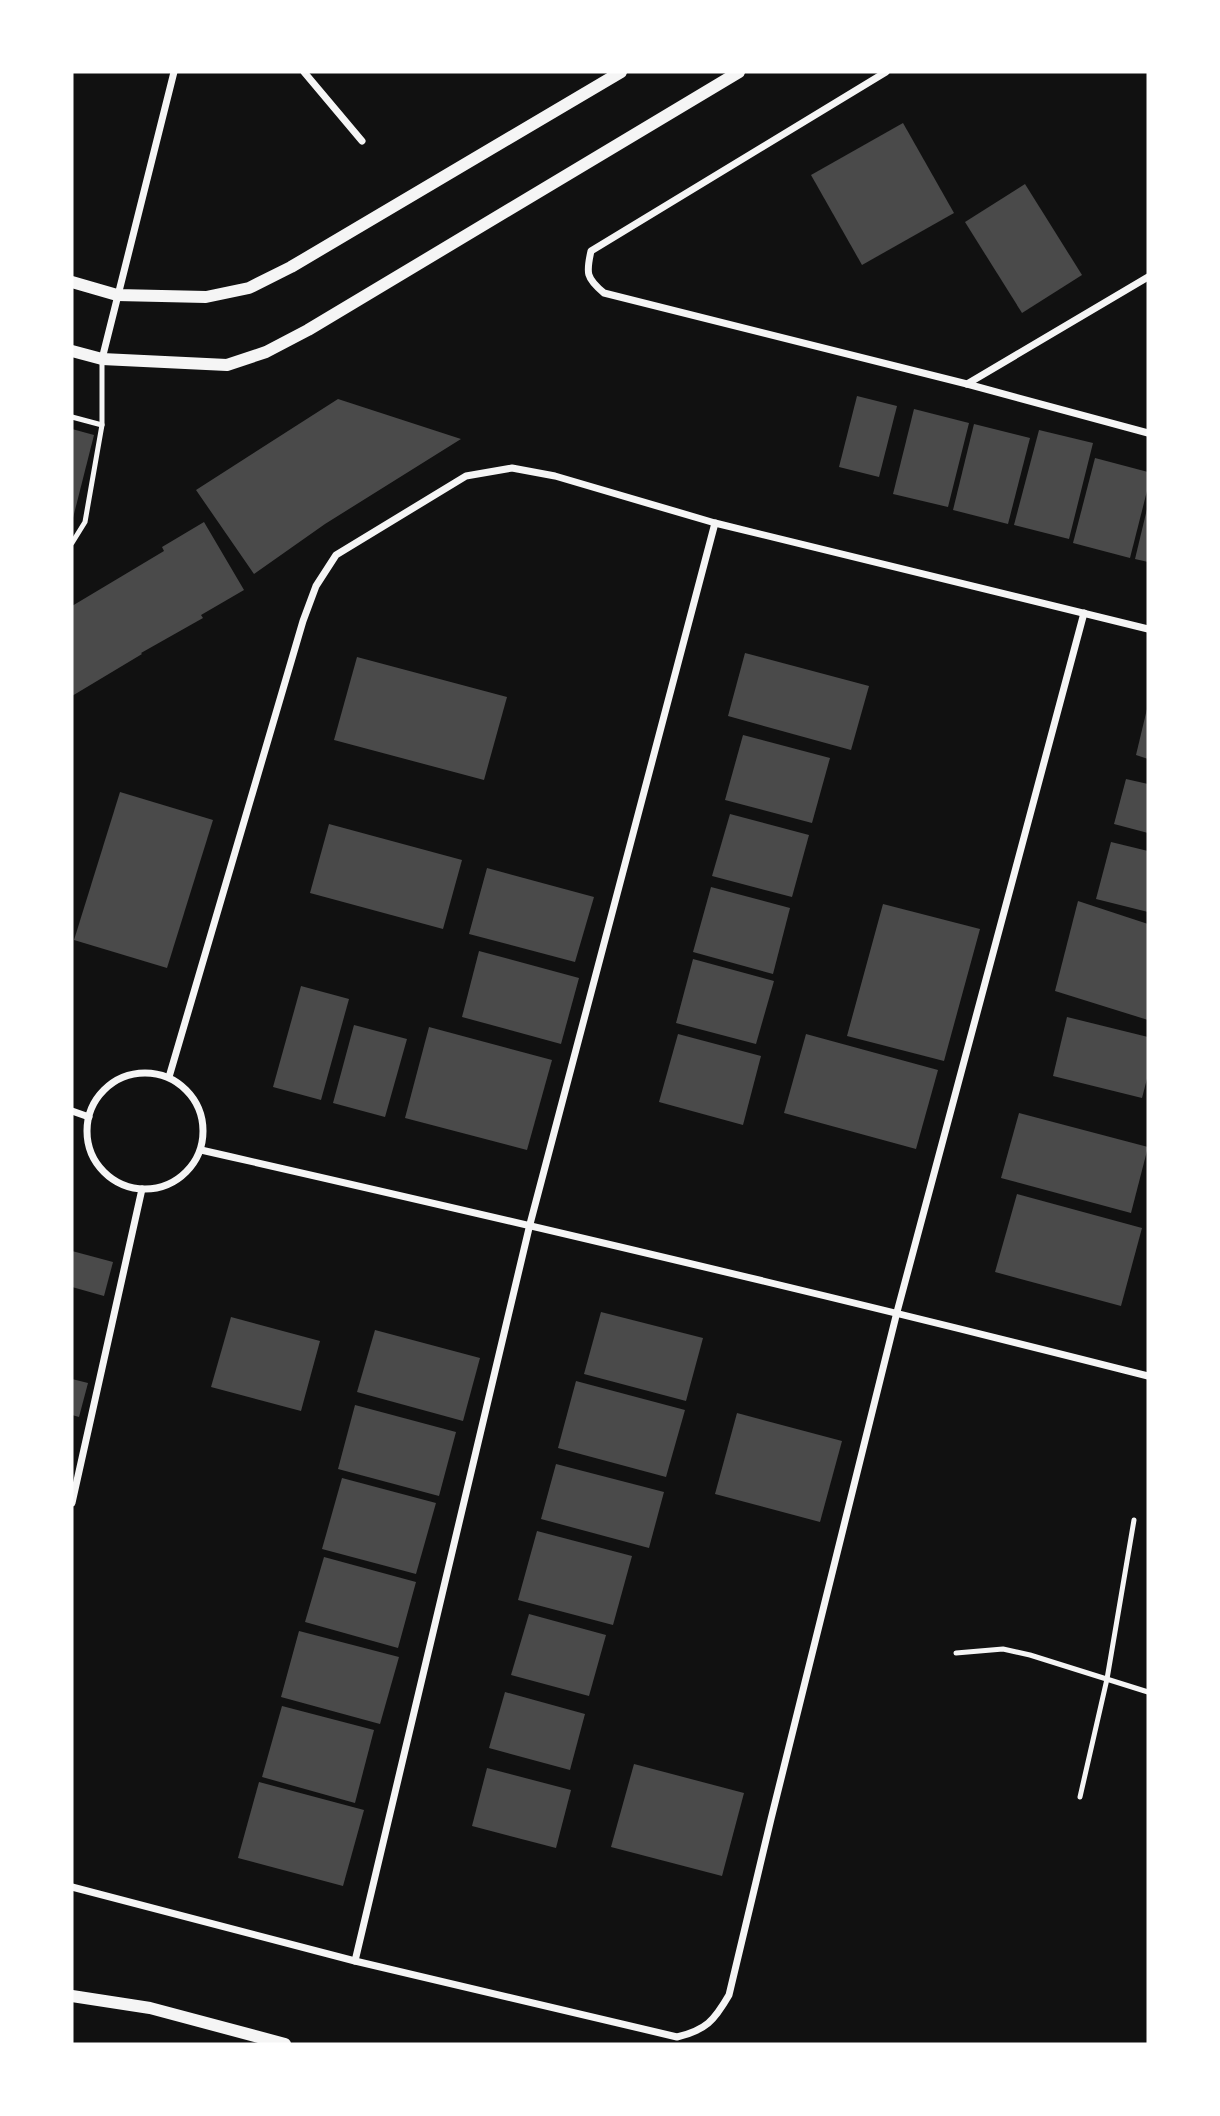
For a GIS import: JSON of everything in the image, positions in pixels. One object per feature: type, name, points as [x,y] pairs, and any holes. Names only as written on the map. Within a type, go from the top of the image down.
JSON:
[{"type":"street","points":[[102,359],[174,72]]},
{"type":"street","points":[[304,72],[362,141]]},
{"type":"street","points":[[72,282],[117,295],[206,297],[249,288],[291,267],[621,72]]},
{"type":"street","points":[[72,351],[102,359],[227,365],[266,352],[309,330],[739,72]]},
{"type":"street","points":[[886,72],[591,251],[587,269],[593,284],[604,293],[967,384],[1148,433]]},
{"type":"street","points":[[967,384],[1148,277]]},
{"type":"street","points":[[169,1077],[303,621],[316,586],[336,555],[466,476],[512,468],[555,476],[715,523],[1148,629]]},
{"type":"street","points":[[355,1961],[530,1224],[715,523]]},
{"type":"street","points":[[72,1887],[355,1961],[677,2037],[696,2032],[715,2018],[729,1995],[897,1312],[1084,614]]},
{"type":"street","points":[[149,1072],[169,1077],[185,1088],[197,1103],[203,1121],[201,1150],[182,1176],[163,1186],[142,1189],[122,1184],[105,1173],[93,1157],[88,1137],[89,1117],[97,1099],[111,1084],[129,1075],[149,1072]]},
{"type":"street","points":[[72,1111],[89,1117]]},
{"type":"street","points":[[201,1150],[530,1224],[897,1312],[1148,1376]]},
{"type":"street","points":[[72,1503],[142,1189]]},
{"type":"street","points":[[72,1996],[150,2008],[278,2043]]},
{"type":"lane","points":[[72,544],[85,522],[102,425],[102,359]]},
{"type":"lane","points":[[72,417],[102,425]]},
{"type":"lane","points":[[1080,1797],[1107,1679],[1134,1520]]},
{"type":"lane","points":[[956,1653],[1003,1649],[1148,1692]]},
{"type":"building","points":[[903,123],[954,213],[862,265],[811,175]]},
{"type":"building","points":[[1025,184],[1082,275],[1022,313],[965,222]]},
{"type":"building","points":[[857,396],[897,406],[879,477],[839,467]]},
{"type":"building","points":[[338,399],[461,439],[325,524],[254,574],[196,490]]},
{"type":"building","points":[[914,409],[969,423],[948,507],[893,494]]},
{"type":"building","points":[[974,424],[1030,438],[1008,524],[953,510]]},
{"type":"building","points":[[72,429],[94,435],[73,518],[72,518]]},
{"type":"building","points":[[1039,430],[1093,443],[1069,539],[1014,525]]},
{"type":"building","points":[[1095,458],[1148,472],[1148,487],[1130,558],[1073,543]]},
{"type":"building","points":[[1148,509],[1148,562],[1135,559]]},
{"type":"building","points":[[204,522],[244,590],[201,615],[203,618],[72,696],[72,606],[164,551],[162,547]]},
{"type":"building","points":[[745,653],[869,686],[851,750],[728,716]]},
{"type":"building","points":[[357,657],[507,697],[484,780],[334,740]]},
{"type":"building","points":[[1148,709],[1148,759],[1136,755]]},
{"type":"building","points":[[743,735],[830,758],[812,823],[725,800]]},
{"type":"building","points":[[1126,779],[1148,784],[1148,833],[1114,824]]},
{"type":"building","points":[[120,792],[213,820],[167,968],[74,940]]},
{"type":"building","points":[[730,814],[809,835],[792,897],[712,876]]},
{"type":"building","points":[[329,824],[462,860],[443,929],[310,893]]},
{"type":"building","points":[[1111,842],[1148,851],[1148,912],[1096,899]]},
{"type":"building","points":[[487,868],[594,897],[575,962],[469,934]]},
{"type":"building","points":[[711,887],[790,908],[773,974],[693,952]]},
{"type":"building","points":[[1078,901],[1148,924],[1148,1020],[1055,991]]},
{"type":"building","points":[[883,904],[980,929],[944,1061],[847,1036]]},
{"type":"building","points":[[479,951],[579,978],[561,1044],[462,1017]]},
{"type":"building","points":[[693,959],[774,981],[756,1044],[676,1023]]},
{"type":"building","points":[[301,986],[349,999],[321,1100],[273,1087]]},
{"type":"building","points":[[1067,1017],[1148,1037],[1148,1075],[1142,1098],[1053,1076]]},
{"type":"building","points":[[354,1025],[407,1039],[385,1117],[333,1103]]},
{"type":"building","points":[[429,1027],[552,1060],[527,1150],[405,1118]]},
{"type":"building","points":[[678,1034],[761,1056],[743,1125],[659,1102]]},
{"type":"building","points":[[806,1034],[938,1070],[916,1149],[784,1113]]},
{"type":"building","points":[[1019,1113],[1148,1147],[1131,1213],[1001,1178]]},
{"type":"building","points":[[1017,1194],[1142,1228],[1121,1306],[995,1272]]},
{"type":"building","points":[[72,1251],[113,1262],[104,1296],[72,1287]]},
{"type":"building","points":[[601,1312],[703,1338],[686,1401],[584,1374]]},
{"type":"building","points":[[231,1317],[320,1341],[301,1411],[211,1387]]},
{"type":"building","points":[[375,1330],[480,1358],[463,1421],[357,1392]]},
{"type":"building","points":[[72,1379],[88,1383],[79,1417],[72,1415]]},
{"type":"building","points":[[576,1381],[685,1410],[666,1477],[558,1448]]},
{"type":"building","points":[[355,1405],[456,1432],[439,1496],[338,1469]]},
{"type":"building","points":[[737,1413],[842,1441],[820,1522],[715,1494]]},
{"type":"building","points":[[556,1464],[664,1492],[649,1548],[541,1519]]},
{"type":"building","points":[[342,1478],[436,1503],[416,1574],[322,1549]]},
{"type":"building","points":[[537,1531],[632,1556],[613,1625],[518,1600]]},
{"type":"building","points":[[324,1557],[416,1582],[398,1648],[305,1622]]},
{"type":"building","points":[[529,1614],[606,1635],[589,1696],[511,1675]]},
{"type":"building","points":[[299,1631],[399,1657],[380,1724],[281,1697]]},
{"type":"building","points":[[505,1692],[585,1714],[570,1770],[489,1748]]},
{"type":"building","points":[[282,1706],[374,1730],[355,1803],[262,1777]]},
{"type":"building","points":[[634,1764],[744,1793],[722,1876],[611,1847]]},
{"type":"building","points":[[487,1768],[571,1790],[556,1848],[472,1826]]},
{"type":"building","points":[[259,1782],[364,1810],[343,1886],[238,1858]]}]
